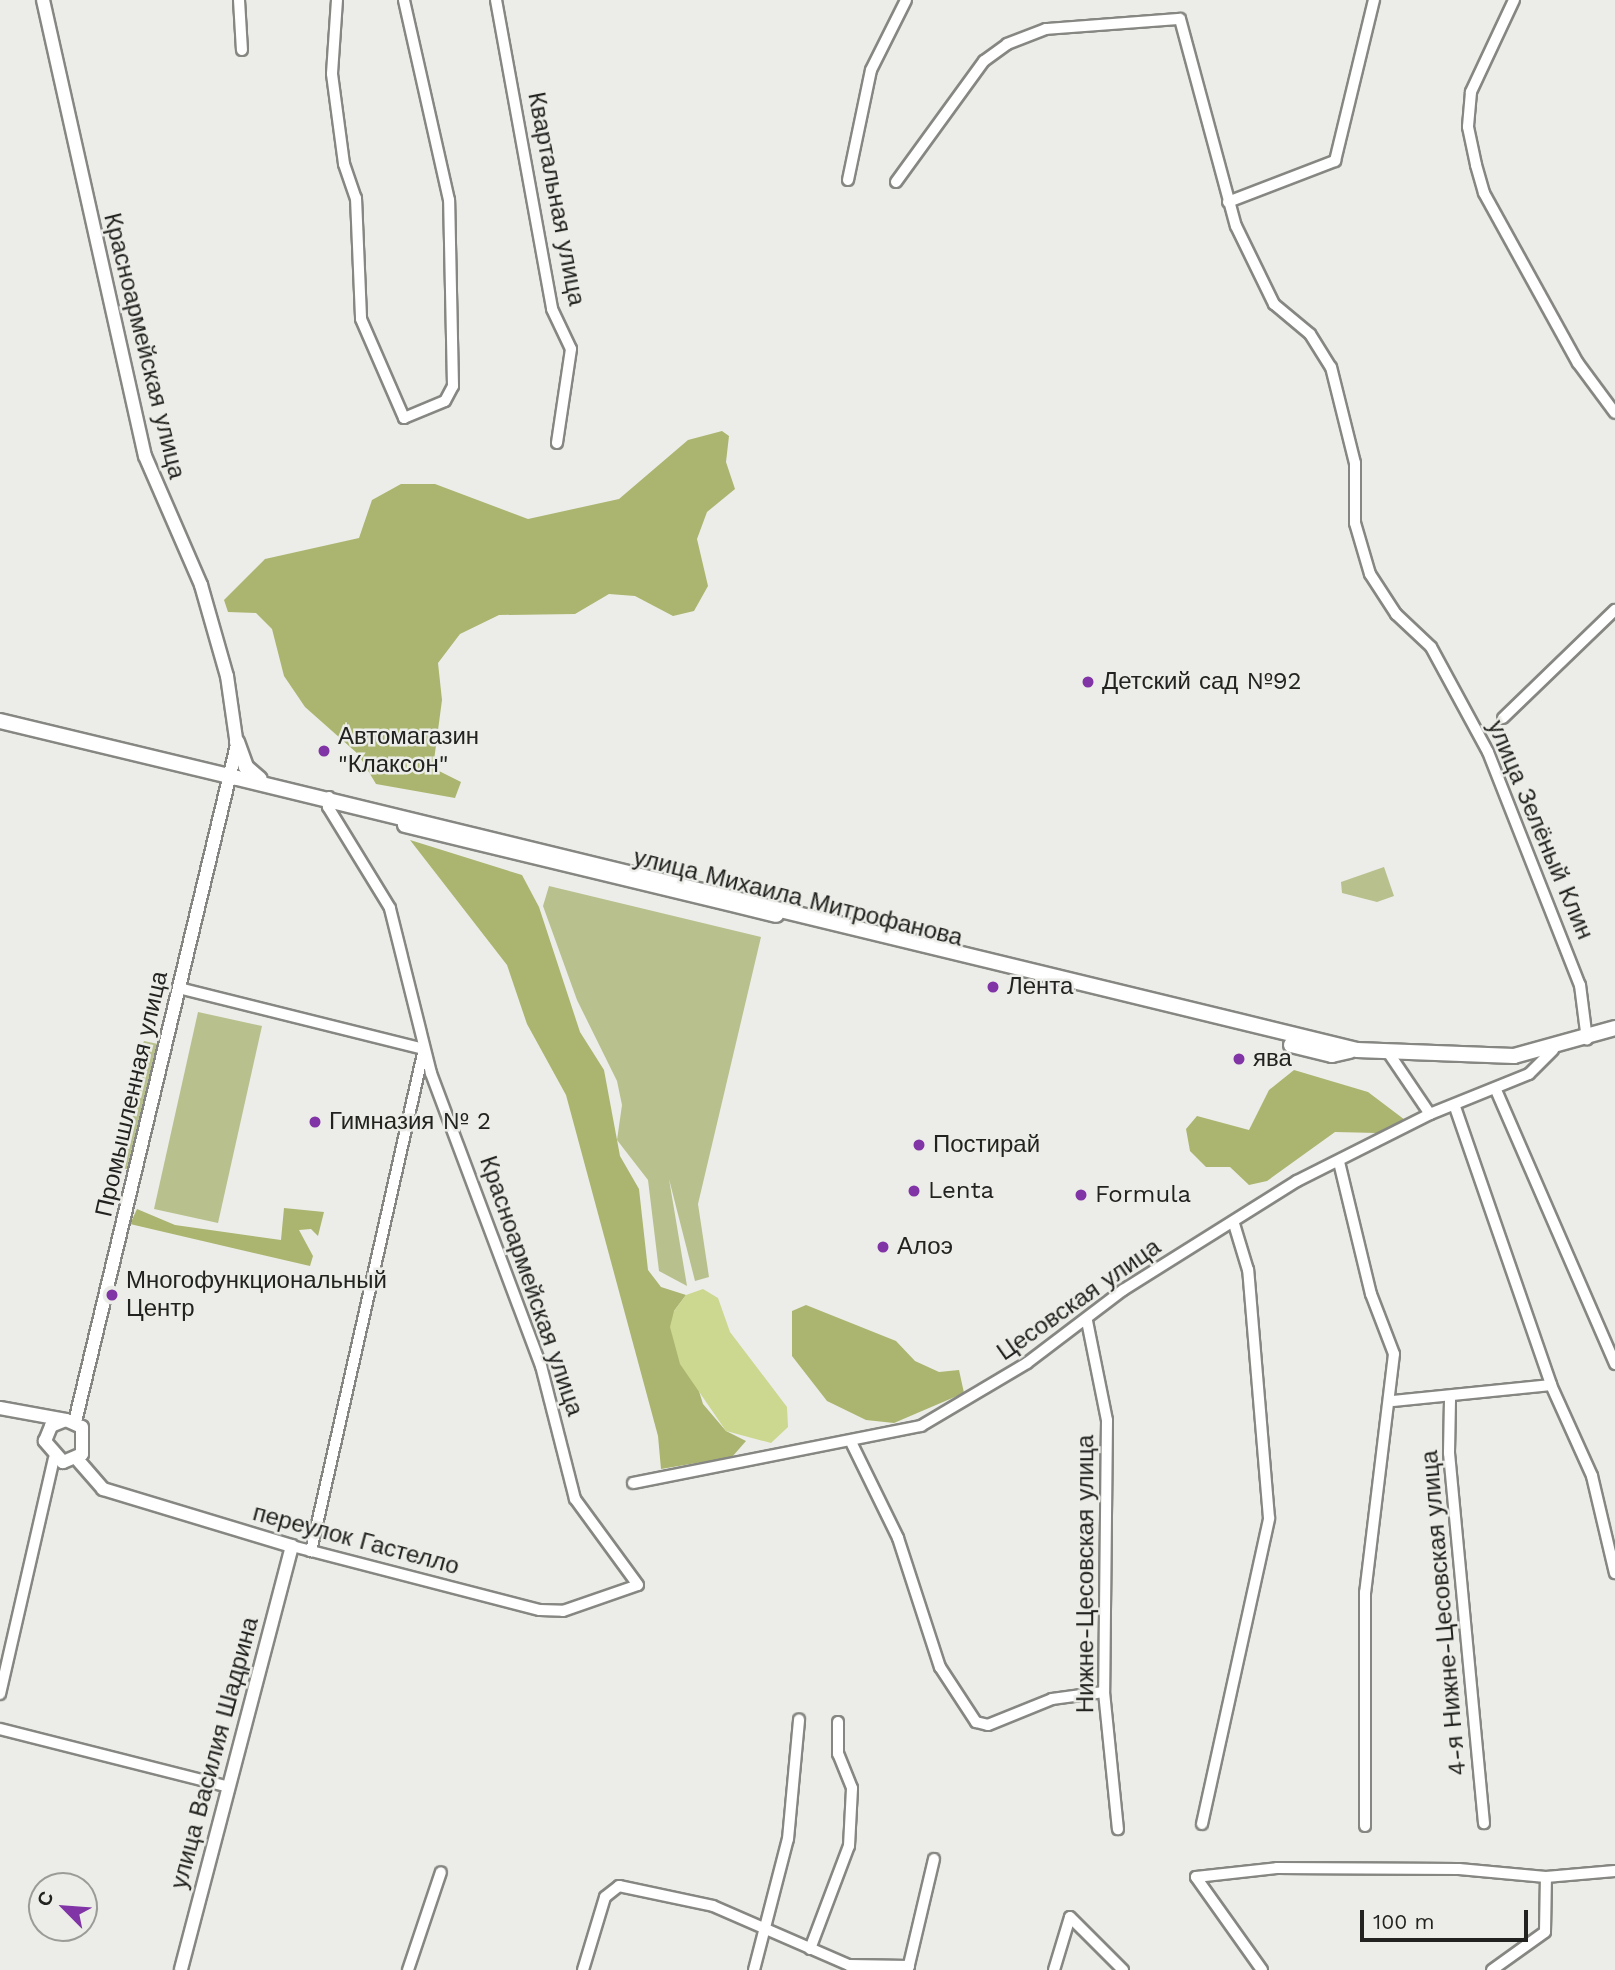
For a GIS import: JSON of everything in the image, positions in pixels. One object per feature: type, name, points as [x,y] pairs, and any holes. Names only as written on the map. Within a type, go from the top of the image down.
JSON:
[{"type":"main road","name":"улица Михаила Митрофанова","points":[[0,721],[1184,1012],[1357,1050],[1390,1055],[1483,1058],[1553,1050],[1614,1031]]},
{"type":"main road","points":[[237,742],[246,767],[261,779]]},
{"type":"main road","name":"улица Михаила Митрофанова","points":[[229,776],[261,779],[328,800]]},
{"type":"street","name":"Красноармейская улица","points":[[43,0],[145,456],[201,585],[227,676],[237,742],[229,776]]},
{"type":"street","points":[[239,0],[242,50]]},
{"type":"street","points":[[337,0],[332,74],[344,164],[356,198],[361,319],[404,418],[444,401],[453,386],[449,200],[404,0]]},
{"type":"street","name":"Квартальная улица","points":[[496,0],[552,309],[571,349],[557,443]]},
{"type":"street","points":[[848,180],[871,70],[906,0]]},
{"type":"street","points":[[1228,202],[1313,174],[1336,159],[1374,0]]},
{"type":"street","points":[[1514,0],[1471,92],[1468,127],[1476,165],[1484,193],[1578,363],[1615,413]]},
{"type":"street","name":"улица Зелёный Клин","points":[[896,182],[923,138],[1000,48],[1046,29],[1180,19],[1228,202],[1274,304],[1310,334],[1331,368],[1355,463],[1355,523],[1370,574],[1396,614],[1431,647],[1488,752],[1580,985],[1587,1040]]},
{"type":"street","points":[[1503,718],[1615,610]]},
{"type":"street","name":"Промышленная улица","points":[[71,1421],[229,776]]},
{"type":"street","name":"Красноармейская улица","points":[[328,800],[390,908],[424,1049],[541,1366],[575,1499],[638,1584]]},
{"type":"street","points":[[179,988],[424,1049],[311,1551]]},
{"type":"street","name":"Цесовская улица","points":[[633,1483],[852,1444],[921,1426],[964,1404],[1087,1321],[1123,1290],[1234,1224],[1297,1181],[1430,1114],[1455,1107],[1529,1074],[1553,1050]]},
{"type":"street","points":[[1390,1055],[1430,1114]]},
{"type":"street","points":[[1496,1090],[1615,1364]]},
{"type":"street","points":[[1455,1107],[1551,1385],[1592,1476],[1615,1573]]},
{"type":"street","points":[[1339,1162],[1371,1294],[1392,1342],[1393,1401],[1365,1592],[1365,1826]]},
{"type":"street","points":[[1202,1824],[1269,1518],[1248,1270],[1234,1224]]},
{"type":"street","name":"Нижне-Цесовская улица","points":[[1087,1321],[1107,1419],[1104,1692],[1118,1829]]},
{"type":"street","points":[[1393,1401],[1450,1400],[1551,1385]]},
{"type":"street","name":"4-я Нижне-Цесовская улица","points":[[1450,1400],[1449,1453],[1484,1823]]},
{"type":"street","points":[[0,1408],[71,1421],[86,1436],[65,1460],[0,1694]]},
{"type":"street","points":[[29,1414],[45,1441],[65,1460]]},
{"type":"street","points":[[45,1441],[51,1426],[71,1421]]},
{"type":"street","points":[[852,1444],[898,1538],[940,1667],[976,1722],[988,1725],[1052,1699],[1104,1692]]},
{"type":"street","name":"переулок Гастелло","points":[[65,1460],[103,1489],[292,1546],[540,1610],[563,1611],[638,1584]]},
{"type":"street","name":"улица Василия Шадрина","points":[[181,1970],[226,1786],[292,1546]]},
{"type":"street","points":[[754,1970],[795,1799],[799,1720]]},
{"type":"street","points":[[810,1949],[852,1828],[852,1784],[838,1754],[838,1722]]},
{"type":"street","points":[[0,1729],[226,1786]]},
{"type":"street","points":[[583,1970],[604,1901],[614,1886],[644,1888],[713,1906],[849,1965],[909,1968],[934,1859]]},
{"type":"street","points":[[1262,1970],[1193,1879],[1368,1867],[1545,1877],[1615,1871]]},
{"type":"street","points":[[408,1970],[440,1872]]},
{"type":"street","points":[[1492,1970],[1545,1932],[1545,1877]]},
{"type":"street","points":[[1054,1970],[1070,1917],[1123,1970]]},
{"type":"shaded area","points":[[722,431],[729,436],[726,462],[735,489],[707,512],[697,539],[708,586],[694,611],[673,616],[635,596],[609,594],[575,614],[499,615],[460,634],[438,663],[442,700],[433,768],[461,782],[455,798],[376,784],[358,754],[305,707],[284,676],[272,629],[256,613],[228,612],[224,600],[265,559],[359,538],[372,500],[401,484],[435,484],[528,519],[619,499],[688,440]]},
{"type":"shaded area","points":[[410,840],[522,875],[539,907],[580,1032],[604,1070],[620,1156],[639,1189],[648,1270],[661,1287],[686,1295],[674,1311],[703,1404],[726,1431],[746,1441],[732,1457],[661,1469],[658,1436],[566,1095],[527,1024],[507,965]]},
{"type":"shaded area","points":[[1384,867],[1394,896],[1377,902],[1342,893],[1341,882]]},
{"type":"shaded area","points":[[549,886],[761,937],[698,1204],[709,1277],[695,1281],[669,1179],[687,1286],[659,1271],[648,1180],[617,1140],[622,1105],[617,1081],[577,1000],[543,906]]},
{"type":"shaded area","points":[[198,1012],[262,1026],[218,1223],[154,1209]]},
{"type":"shaded area","points":[[144,1041],[158,1044],[127,1169],[118,1168],[113,1159],[124,1151],[148,1055],[139,1051]]},
{"type":"shaded area","points":[[1294,1070],[1368,1092],[1405,1120],[1377,1133],[1335,1132],[1267,1181],[1249,1185],[1230,1167],[1206,1167],[1190,1151],[1186,1129],[1197,1116],[1249,1130],[1269,1090]]},
{"type":"shaded area","points":[[284,1208],[324,1212],[318,1236],[311,1229],[299,1230],[313,1256],[310,1266],[130,1224],[137,1209],[175,1225],[281,1240]]},
{"type":"shaded area","points":[[703,1289],[718,1298],[730,1332],[787,1407],[788,1427],[771,1443],[726,1431],[680,1364],[670,1327],[674,1311],[686,1295]]},
{"type":"shaded area","points":[[806,1305],[896,1341],[915,1361],[939,1372],[959,1370],[964,1393],[894,1423],[866,1420],[827,1401],[792,1356],[792,1311]]},
{"type":"place","name":"Детский сад №92","points":[[1088,682]]},
{"type":"place","name":"Автомагазин \"Клаксон\"","points":[[324,751]]},
{"type":"place","name":"Лента","points":[[993,987]]},
{"type":"place","name":"ява","points":[[1239,1059]]},
{"type":"place","name":"Гимназия № 2","points":[[315,1122]]},
{"type":"place","name":"Постирай","points":[[919,1145]]},
{"type":"place","name":"Lenta","points":[[914,1191]]},
{"type":"place","name":"Formula","points":[[1081,1195]]},
{"type":"place","name":"Алоэ","points":[[883,1247]]},
{"type":"place","name":"Многофункциональный Центр","points":[[112,1295]]}]
